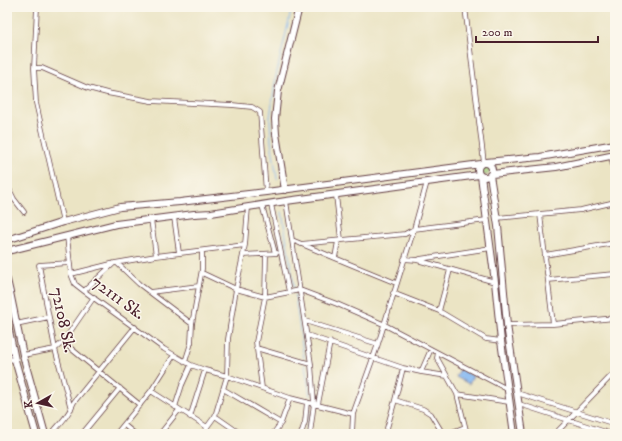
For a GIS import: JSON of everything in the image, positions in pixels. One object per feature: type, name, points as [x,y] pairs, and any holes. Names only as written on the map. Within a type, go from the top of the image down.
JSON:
[{"type":"main road","points":[[285,190],[275,119],[278,91],[299,7]]},
{"type":"main road","points":[[7,240],[63,222],[120,208],[285,190],[484,163],[540,157],[615,144]]},
{"type":"main road","points":[[7,251],[116,224],[470,176],[480,175],[486,177],[491,174],[556,167],[613,155]]},
{"type":"main road","points":[[514,434],[501,341],[491,248],[482,184],[478,170],[478,167],[484,163],[490,164],[493,171],[491,174],[497,218],[507,325],[523,434]]},
{"type":"main road","points":[[492,183],[492,178],[499,173]]},
{"type":"main road","points":[[470,176],[476,177],[482,184]]},
{"type":"main road","points":[[7,280],[23,355],[44,434]]},
{"type":"main road","points":[[7,321],[15,360],[36,434]]},
{"type":"street","points":[[37,7],[34,68],[36,104],[63,222]]},
{"type":"street","points":[[465,7],[484,163]]},
{"type":"street","points":[[34,68],[42,68],[88,88],[151,101],[252,107],[260,112],[266,192]]},
{"type":"street","points":[[613,155],[615,178]]},
{"type":"street","points":[[352,434],[353,414],[378,344],[414,229],[426,182]]},
{"type":"street","points":[[7,185],[14,199],[24,212]]},
{"type":"street","points":[[334,258],[340,240],[336,195]]},
{"type":"street","points":[[286,201],[305,321],[316,404]]},
{"type":"street","points":[[497,218],[581,210],[615,202]]},
{"type":"street","points":[[271,204],[289,292]]},
{"type":"street","points":[[262,205],[276,253]]},
{"type":"street","points":[[205,434],[207,427],[215,416],[227,376],[228,339],[245,245],[248,207]]},
{"type":"street","points":[[540,214],[552,324]]},
{"type":"street","points":[[174,217],[179,253]]},
{"type":"street","points":[[151,220],[156,256]]},
{"type":"street","points":[[301,244],[405,234],[414,229],[487,220]]},
{"type":"street","name":"72111 Sk.","points":[[67,236],[69,263],[75,284],[185,362],[290,398],[353,414]]},
{"type":"street","points":[[292,240],[396,283]]},
{"type":"street","points":[[545,255],[615,243]]},
{"type":"street","points":[[71,274],[116,263],[156,256],[245,245]]},
{"type":"street","points":[[404,260],[417,260],[491,248]]},
{"type":"street","points":[[185,362],[191,343],[192,324],[202,273],[202,250]]},
{"type":"street","points":[[243,255],[281,252]]},
{"type":"street","points":[[262,388],[256,342],[265,297],[266,254]]},
{"type":"street","points":[[417,260],[495,282]]},
{"type":"street","name":"72108 Sk.","points":[[69,263],[39,265],[56,349],[71,409]]},
{"type":"street","points":[[84,291],[116,263]]},
{"type":"street","points":[[116,263],[139,284],[192,324]]},
{"type":"street","points":[[439,311],[450,270]]},
{"type":"street","points":[[202,273],[236,289],[265,297],[300,290],[337,304],[384,324],[508,389]]},
{"type":"street","points":[[548,280],[615,274]]},
{"type":"street","points":[[150,292],[199,286]]},
{"type":"street","points":[[393,293],[439,311],[486,339],[501,341]]},
{"type":"street","points":[[23,355],[56,349],[63,342],[94,297]]},
{"type":"street","points":[[16,324],[49,317]]},
{"type":"street","points":[[507,325],[552,324],[615,318]]},
{"type":"street","points":[[305,321],[378,344]]},
{"type":"street","points":[[51,434],[65,418],[74,402],[134,326]]},
{"type":"street","points":[[307,335],[403,368],[447,376]]},
{"type":"street","points":[[63,342],[140,404]]},
{"type":"street","points":[[310,434],[330,342]]},
{"type":"street","points":[[256,348],[311,364]]},
{"type":"street","points":[[421,372],[431,349]]},
{"type":"street","points":[[438,353],[437,358],[457,394],[467,434]]},
{"type":"street","points":[[116,434],[151,392],[174,355]]},
{"type":"street","points":[[7,359],[15,360]]},
{"type":"street","points":[[160,434],[177,408],[182,385],[191,364]]},
{"type":"street","points":[[390,434],[387,428],[403,368]]},
{"type":"street","points":[[190,417],[205,370]]},
{"type":"street","points":[[555,434],[611,376],[615,378]]},
{"type":"street","points":[[82,434],[120,388]]},
{"type":"street","points":[[223,389],[281,423]]},
{"type":"street","points":[[151,392],[207,427]]},
{"type":"street","points":[[457,394],[509,402]]},
{"type":"street","points":[[517,394],[615,424]]},
{"type":"street","points":[[273,434],[281,423],[290,398]]},
{"type":"street","points":[[395,400],[424,409],[431,414],[443,434]]},
{"type":"street","points":[[301,434],[305,422],[307,402]]},
{"type":"street","points":[[519,404],[612,434]]},
{"type":"street","points":[[215,416],[239,434]]},
{"type":"street","points":[[124,425],[136,434]]},
{"type":"street","points":[[447,434],[465,427]]},
{"type":"street","points":[[593,434],[595,429]]},
{"type":"green space","points":[[483,165],[487,165],[489,166],[489,174],[483,175],[480,172],[480,168]]},
{"type":"water","points":[[460,369],[473,376],[469,384],[456,377]]},
{"type":"waterway","points":[[277,179],[271,141],[270,118],[276,76],[292,7]]},
{"type":"waterway","points":[[282,212],[294,287]]},
{"type":"waterway","points":[[295,295],[304,358]]},
{"type":"waterway","points":[[305,365],[310,396]]},
{"type":"waterway","points":[[306,434],[310,409]]}]
